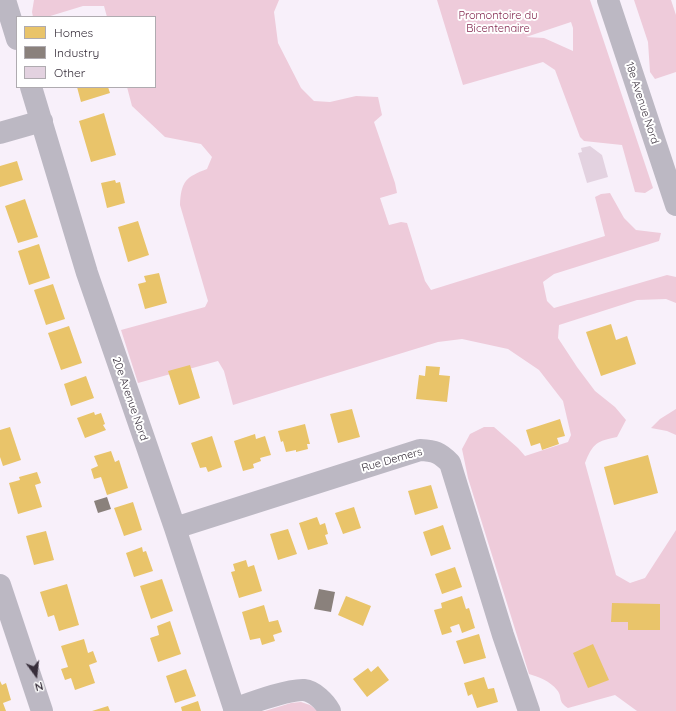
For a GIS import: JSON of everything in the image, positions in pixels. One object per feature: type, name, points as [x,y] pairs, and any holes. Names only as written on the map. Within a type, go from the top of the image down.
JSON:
[{"type":"street","points":[[5,0],[16,36]]},
{"type":"street","name":"18e Avenue Nord","points":[[608,0],[675,201]]},
{"type":"street","name":"20e Avenue Nord","points":[[31,88],[87,273],[235,710],[292,691],[305,690],[317,696],[330,711]]},
{"type":"street","points":[[0,133],[42,121]]},
{"type":"street","name":"Rue Demers","points":[[174,528],[420,450],[434,451],[442,455],[450,463],[503,635],[529,711]]},
{"type":"street","points":[[0,585],[42,711]]},
{"type":"green space","points":[[34,0],[279,0],[274,12],[278,43],[301,88],[314,101],[330,102],[356,96],[378,97],[382,115],[374,122],[397,193],[380,198],[389,225],[401,222],[407,223],[425,281],[431,290],[605,236],[595,197],[601,194],[610,193],[624,218],[636,230],[661,233],[659,241],[554,274],[543,282],[547,301],[554,308],[667,275],[676,277],[676,303],[666,299],[637,300],[559,325],[558,338],[595,391],[615,407],[626,420],[617,437],[600,442],[593,447],[585,463],[616,575],[630,583],[645,578],[676,530],[676,711],[637,711],[615,695],[568,708],[562,703],[559,692],[551,684],[529,674],[468,478],[462,449],[470,434],[484,427],[494,427],[525,456],[568,442],[571,435],[563,401],[539,370],[508,349],[462,339],[438,342],[233,405],[224,371],[218,361],[138,383],[121,330],[205,307],[208,301],[180,205],[183,185],[189,178],[207,169],[212,157],[201,144],[165,137],[132,106],[127,88],[156,88],[156,16],[107,16],[104,6],[83,6],[50,16],[33,16]]},
{"type":"green space","name":"Promontoire du Bicentenaire","points":[[437,0],[590,0],[653,188],[645,193],[635,192],[622,145],[584,141],[580,137],[555,70],[543,62],[463,85]],"holes":[[[571,22],[573,28],[573,51],[544,38],[526,37]]]},
{"type":"green space","points":[[634,0],[671,0],[676,15],[676,72],[655,79],[650,72],[648,42]]},
{"type":"green space","points":[[676,409],[676,435],[667,431],[651,428],[660,419]]},
{"type":"green space","points":[[301,702],[310,705],[318,711],[265,711],[291,703]]},
{"type":"building: Homes","points":[[77,88],[108,88],[110,93],[81,102]]},
{"type":"building: Homes","points":[[104,113],[116,155],[91,162],[79,121]]},
{"type":"building: Homes","points":[[17,161],[23,180],[0,187],[0,166]]},
{"type":"building: Homes","points":[[115,180],[116,183],[120,182],[125,203],[107,208],[101,183]]},
{"type":"building: Homes","points":[[25,199],[38,237],[18,243],[5,206]]},
{"type":"building: Homes","points":[[138,221],[149,255],[128,262],[118,227]]},
{"type":"building: Homes","points":[[39,244],[50,278],[29,285],[18,251]]},
{"type":"building: Homes","points":[[159,273],[167,303],[145,309],[138,284],[146,282],[144,276]]},
{"type":"building: Homes","points":[[53,284],[65,319],[46,325],[34,290]]},
{"type":"building: Homes","points":[[611,324],[616,340],[627,336],[636,364],[601,376],[586,332]]},
{"type":"building: Homes","points":[[69,326],[82,363],[61,370],[48,333]]},
{"type":"building: Homes","points":[[190,365],[200,398],[179,405],[168,371]]},
{"type":"building: Homes","points":[[426,366],[440,367],[439,375],[450,376],[447,402],[416,399],[419,375],[425,376]]},
{"type":"building: Homes","points":[[86,376],[94,398],[71,406],[64,384]]},
{"type":"building: Homes","points":[[352,409],[360,437],[338,443],[330,414]]},
{"type":"building: Homes","points":[[94,412],[95,415],[101,413],[105,424],[103,425],[106,430],[85,438],[77,418]]},
{"type":"building: Homes","points":[[560,419],[565,436],[557,438],[559,444],[542,450],[540,443],[531,446],[526,430]]},
{"type":"building: Homes","points":[[305,424],[310,444],[307,444],[308,449],[296,452],[296,450],[286,452],[278,431]]},
{"type":"building: Homes","points":[[10,427],[21,460],[3,466],[0,457],[0,430]]},
{"type":"building: Homes","points":[[255,434],[256,439],[265,436],[271,455],[260,458],[261,461],[253,464],[254,468],[243,471],[234,441]]},
{"type":"building: Homes","points":[[212,436],[222,467],[208,472],[206,467],[200,468],[191,443]]},
{"type":"building: Homes","points":[[111,451],[115,462],[119,460],[128,488],[107,495],[101,477],[94,479],[91,469],[98,466],[94,456]]},
{"type":"building: Homes","points":[[648,455],[658,493],[614,505],[604,467]]},
{"type":"building: Homes","points":[[37,472],[41,483],[35,485],[42,507],[18,514],[9,483],[20,480],[19,477]]},
{"type":"building: Homes","points":[[431,485],[438,508],[415,515],[408,491]]},
{"type":"building: Homes","points":[[133,502],[142,530],[124,536],[114,508]]},
{"type":"building: Homes","points":[[354,507],[361,528],[343,534],[335,513]]},
{"type":"building: Homes","points":[[317,517],[320,525],[325,523],[328,534],[325,535],[328,544],[308,550],[299,523]]},
{"type":"building: Homes","points":[[443,525],[451,549],[431,556],[423,532]]},
{"type":"building: Homes","points":[[288,529],[297,554],[278,560],[270,534]]},
{"type":"building: Homes","points":[[46,531],[54,560],[34,565],[26,536]]},
{"type":"building: Homes","points":[[142,547],[143,552],[146,551],[153,571],[134,577],[126,553]]},
{"type":"building: Homes","points":[[246,560],[248,567],[254,565],[262,591],[239,598],[231,572],[235,571],[233,564]]},
{"type":"building: Homes","points":[[455,567],[462,587],[442,594],[435,574]]},
{"type":"building: Homes","points":[[162,579],[173,611],[151,619],[140,586]]},
{"type":"building: Homes","points":[[67,584],[79,625],[59,631],[54,615],[48,617],[40,592]]},
{"type":"building: Homes","points":[[346,596],[371,606],[363,626],[338,615]]},
{"type":"building: Homes","points":[[462,596],[466,609],[469,608],[475,628],[462,633],[459,624],[450,627],[452,632],[442,635],[434,610],[442,608],[441,603]]},
{"type":"building: Homes","points":[[612,603],[660,604],[660,630],[628,630],[628,622],[611,622]]},
{"type":"building: Homes","points":[[264,605],[269,622],[278,620],[282,632],[273,635],[275,641],[262,645],[260,638],[250,640],[242,612]]},
{"type":"building: Homes","points":[[170,621],[181,654],[158,662],[150,638],[159,635],[157,626]]},
{"type":"building: Homes","points":[[479,634],[486,658],[464,664],[456,641]]},
{"type":"building: Homes","points":[[84,639],[88,653],[93,651],[97,662],[89,665],[95,683],[75,690],[71,678],[65,680],[61,669],[68,667],[61,646]]},
{"type":"building: Homes","points":[[593,644],[609,680],[588,688],[573,653]]},
{"type":"building: Homes","points":[[378,666],[389,680],[367,697],[353,679],[368,668],[371,672]]},
{"type":"building: Homes","points":[[186,669],[196,696],[175,703],[166,676]]},
{"type":"building: Homes","points":[[484,677],[488,689],[494,688],[498,702],[477,708],[472,694],[468,696],[464,683]]},
{"type":"building: Homes","points":[[0,681],[2,685],[6,683],[11,700],[3,703],[6,711],[0,711]]},
{"type":"building: Homes","points":[[198,701],[201,711],[182,711],[181,707]]},
{"type":"building: Homes","points":[[108,706],[110,711],[92,711]]},
{"type":"building: Industry","points":[[107,497],[111,509],[98,513],[94,501]]},
{"type":"building: Industry","points":[[319,589],[335,592],[331,612],[314,609]]},
{"type":"building: Other","points":[[590,146],[602,155],[608,177],[587,183],[578,153],[582,152],[581,148]]}]
